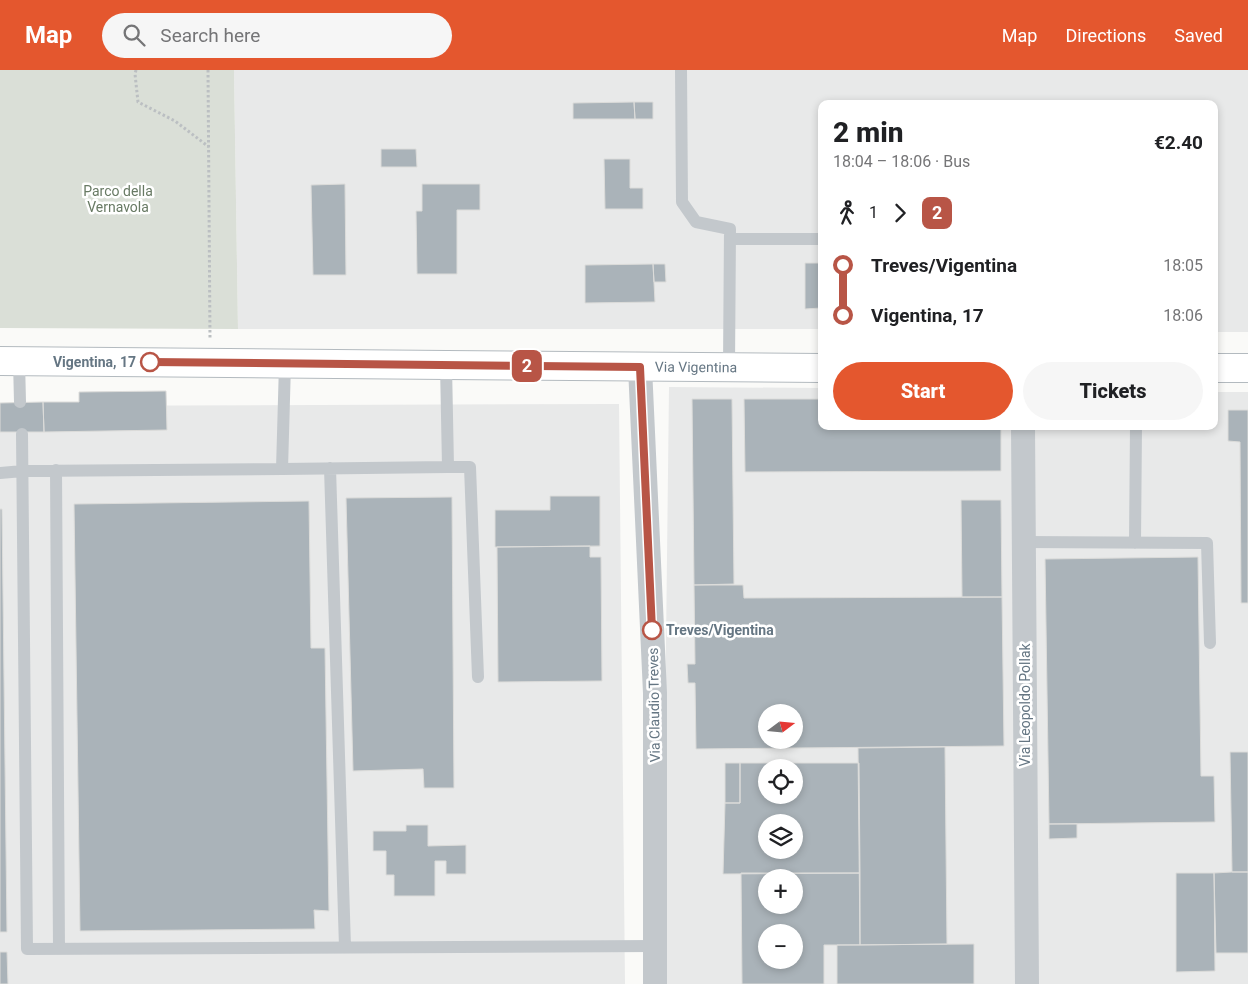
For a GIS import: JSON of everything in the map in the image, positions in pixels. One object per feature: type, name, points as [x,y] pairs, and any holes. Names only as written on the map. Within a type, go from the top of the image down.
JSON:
[{"type":"street","name":"Via Vigentina","points":[[10,361],[818,368]]},
{"type":"street","name":"Via Claudio Treves","points":[[640,367],[655,693],[655,984]]},
{"type":"street","points":[[1218,368],[1248,368]]},
{"type":"street","name":"Via Leopoldo Pollak","points":[[1023,430],[1027,984]]},
{"type":"lane","points":[[681,70],[682,202],[696,222],[730,229],[729,367]]},
{"type":"lane","points":[[730,239],[818,239]]},
{"type":"lane","points":[[10,361],[20,402]]},
{"type":"lane","points":[[282,469],[285,364]]},
{"type":"lane","points":[[446,365],[448,467]]},
{"type":"lane","points":[[1135,542],[1136,430]]},
{"type":"lane","points":[[22,434],[27,949],[655,946]]},
{"type":"lane","points":[[0,473],[56,470],[470,467],[478,677]]},
{"type":"lane","points":[[330,468],[344,947]]},
{"type":"lane","points":[[56,470],[59,948]]},
{"type":"lane","points":[[1024,542],[1207,543],[1210,643]]},
{"type":"path","points":[[136,70],[138,102],[175,121],[209,147]]},
{"type":"path","points":[[208,70],[210,342]]},
{"type":"shaded area","points":[[234,70],[1248,70],[1248,332],[1218,332],[1218,100],[818,100],[818,329],[238,329]]},
{"type":"shaded area","points":[[669,387],[818,388],[818,430],[1218,430],[1218,392],[1248,392],[1248,984],[662,984]]},
{"type":"shaded area","points":[[619,404],[625,984],[0,984],[0,406]]},
{"type":"green space","name":"Parco della Vernavola","points":[[0,70],[234,70],[238,329],[0,328]]},
{"type":"building","points":[[634,102],[635,119],[573,119],[573,103]]},
{"type":"building","points":[[634,102],[653,102],[653,119],[635,119]]},
{"type":"building","points":[[381,149],[416,149],[417,167],[381,167]]},
{"type":"building","points":[[604,159],[630,159],[630,188],[643,188],[643,209],[605,209]]},
{"type":"building","points":[[345,184],[346,275],[313,275],[311,185]]},
{"type":"building","points":[[422,184],[480,184],[480,210],[457,210],[457,274],[417,274],[416,211],[422,211]]},
{"type":"building","points":[[805,263],[818,263],[818,308],[805,309]]},
{"type":"building","points":[[653,264],[665,264],[666,282],[654,282]]},
{"type":"building","points":[[653,264],[655,302],[585,303],[585,265]]},
{"type":"building","points":[[166,391],[167,430],[44,432],[43,402],[79,402],[79,392]]},
{"type":"building","points":[[692,399],[732,399],[734,584],[694,585]]},
{"type":"building","points":[[744,399],[818,399],[818,430],[1001,430],[1001,471],[745,472]]},
{"type":"building","points":[[43,402],[44,432],[0,432],[0,403]]},
{"type":"building","points":[[1228,410],[1248,410],[1248,603],[1241,603],[1240,442],[1228,441]]},
{"type":"building","points":[[550,496],[600,496],[600,546],[495,547],[495,510],[550,510]]},
{"type":"building","points":[[452,497],[454,788],[424,788],[423,769],[353,771],[346,498]]},
{"type":"building","points":[[961,500],[1001,500],[1002,597],[962,597]]},
{"type":"building","points":[[309,501],[311,648],[325,648],[329,911],[314,910],[315,929],[80,931],[74,504]]},
{"type":"building","points":[[0,509],[2,509],[7,932],[0,932]]},
{"type":"building","points":[[590,546],[590,557],[601,557],[602,681],[498,682],[497,547]]},
{"type":"building","points":[[1198,557],[1201,776],[1214,776],[1215,822],[1049,824],[1045,559]]},
{"type":"building","points":[[694,585],[743,585],[744,598],[1002,597],[1004,746],[803,748],[803,704],[758,704],[758,748],[696,749],[695,683],[688,683],[687,664],[695,664]]},
{"type":"building","points":[[945,747],[947,944],[860,945],[858,748]]},
{"type":"building","points":[[1230,752],[1248,752],[1248,872],[1232,872]]},
{"type":"building","points":[[725,763],[740,763],[740,803],[725,803]]},
{"type":"building","points":[[740,763],[758,763],[758,804],[803,804],[803,763],[859,763],[860,873],[803,873],[803,869],[758,869],[758,874],[723,874],[725,803],[740,803]]},
{"type":"building","points":[[1049,824],[1077,824],[1077,838],[1049,839]]},
{"type":"building","points":[[406,825],[428,825],[428,846],[466,845],[466,874],[446,874],[446,861],[435,861],[435,896],[394,896],[394,875],[386,875],[386,851],[373,851],[373,831],[406,831]]},
{"type":"building","points":[[1248,872],[1248,953],[1216,953],[1214,873]]},
{"type":"building","points":[[741,873],[758,873],[758,914],[803,914],[803,873],[860,873],[860,945],[824,945],[824,984],[742,984]]},
{"type":"building","points":[[1176,873],[1214,873],[1215,971],[1176,972]]},
{"type":"building","points":[[974,944],[974,984],[837,984],[837,945]]},
{"type":"building","points":[[0,952],[7,952],[8,984],[0,984]]},
{"type":"bus line","name":"2","points":[[150,362],[640,367],[652,630]]},
{"type":"place","name":"Vigentina, 17","points":[[150,362]]},
{"type":"place","name":"Treves/Vigentina","points":[[652,630]]}]
